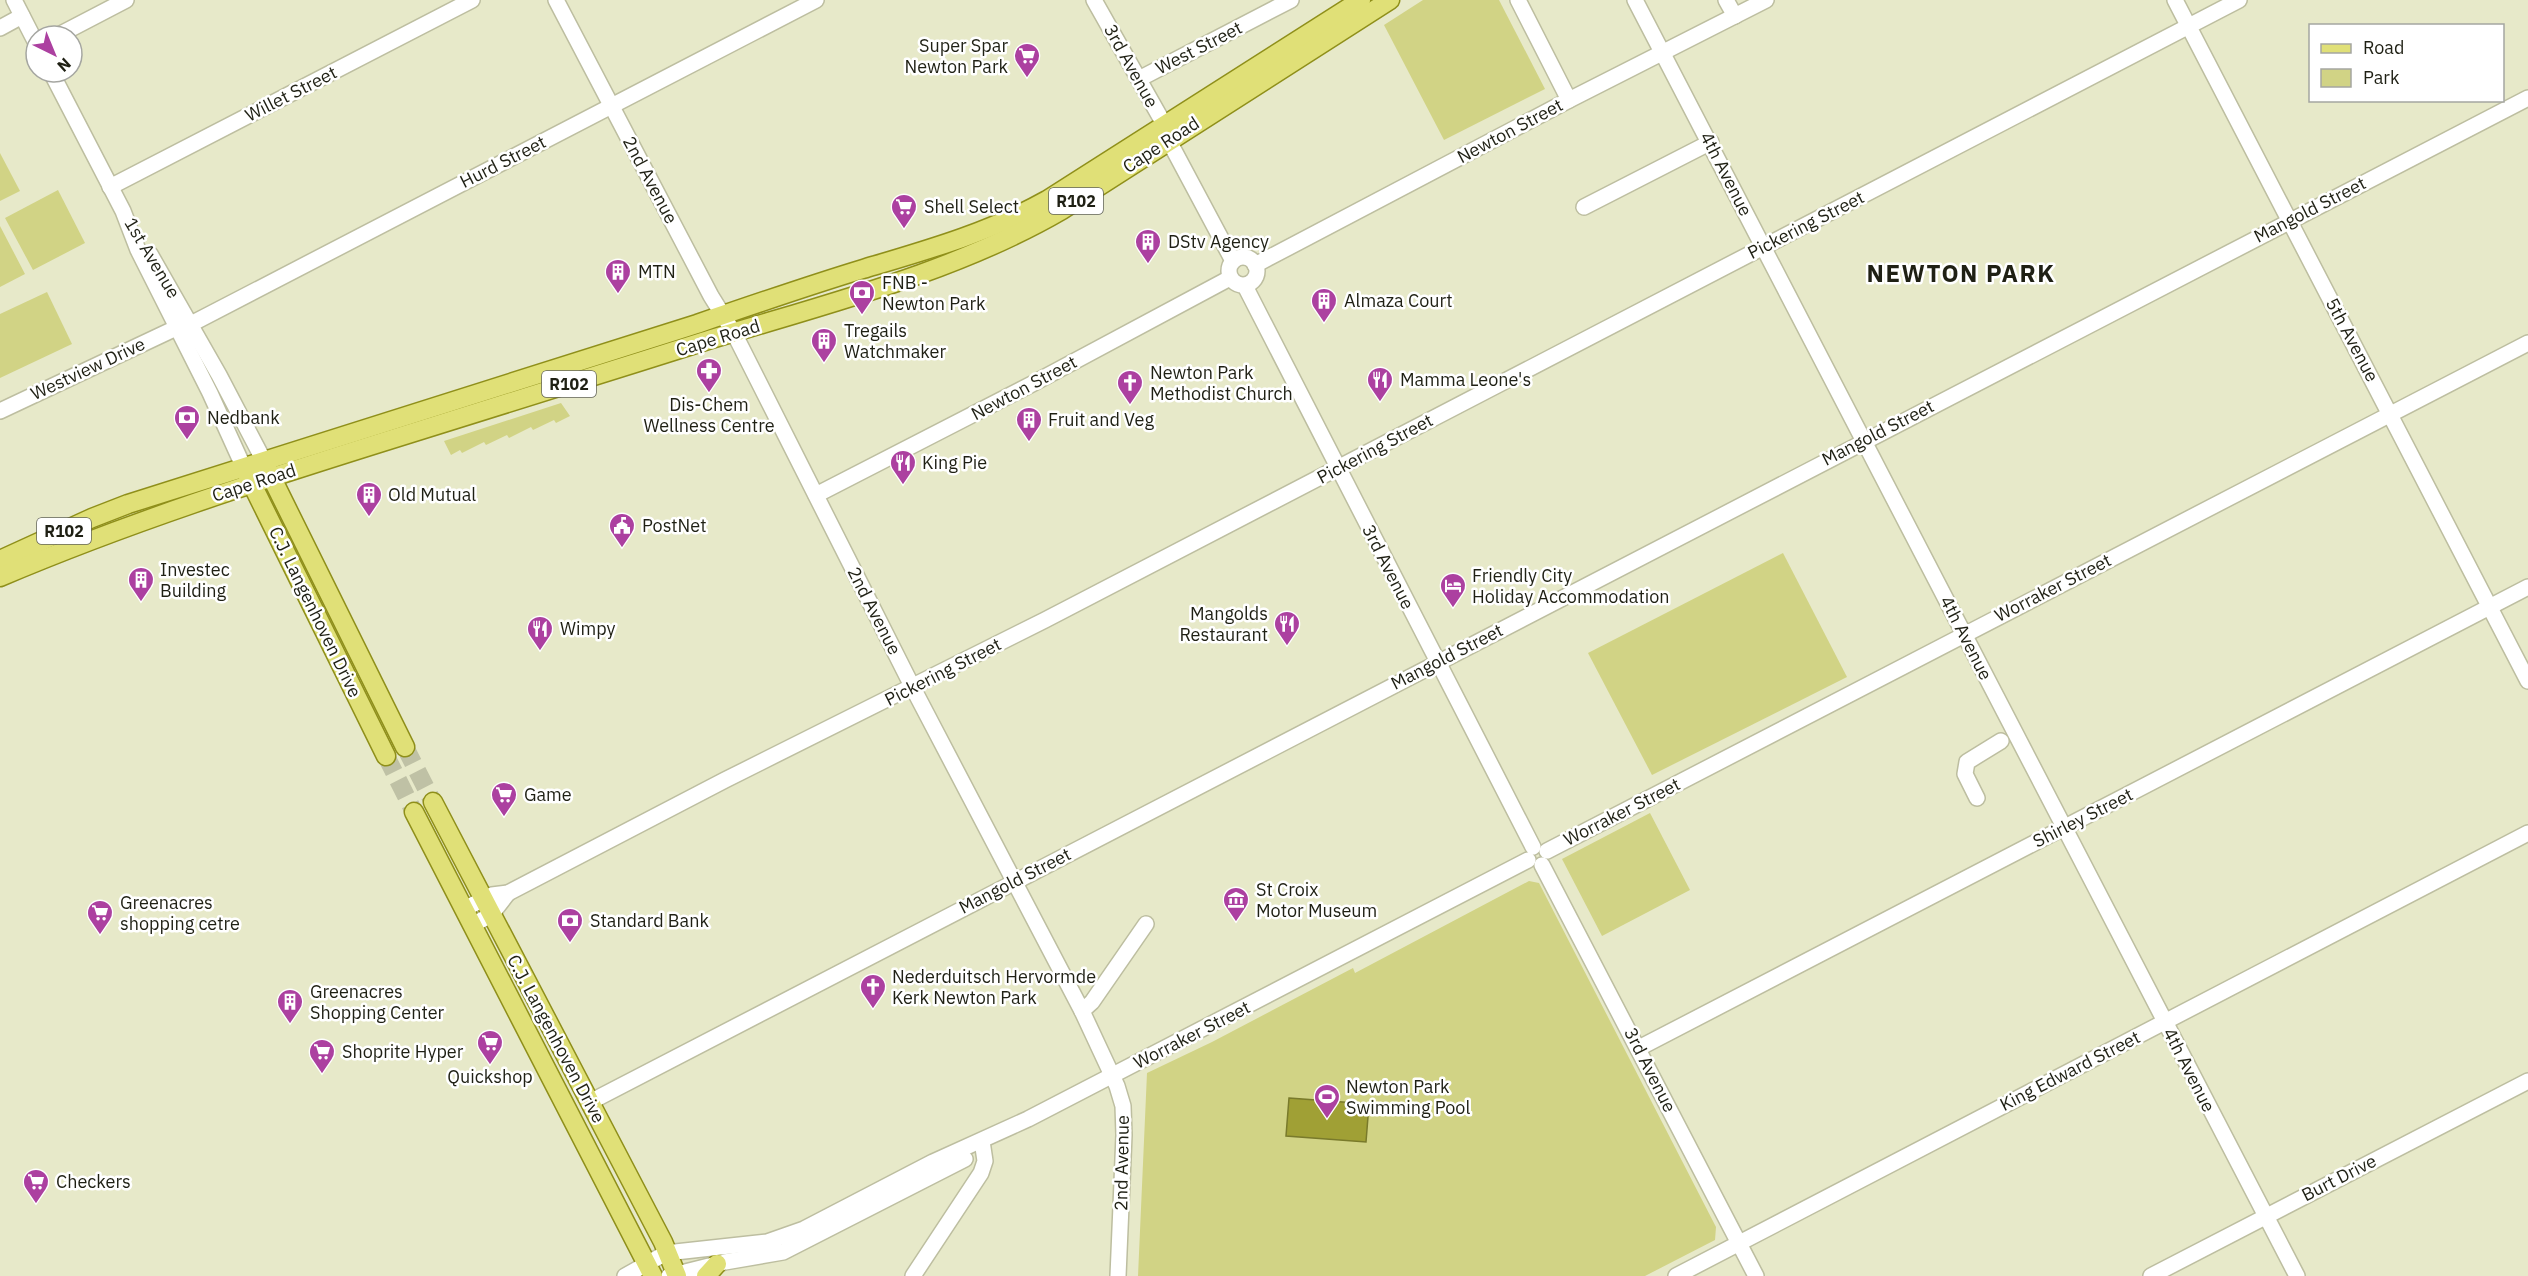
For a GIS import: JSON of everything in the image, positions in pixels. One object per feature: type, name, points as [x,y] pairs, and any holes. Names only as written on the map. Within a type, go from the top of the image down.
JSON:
[{"type":"main road","name":"Cape Road","points":[[0,560],[118,508],[248,475],[734,333],[825,305],[989,248],[1062,210],[1166,132],[1361,0]]},
{"type":"main road","name":"Cape Road","points":[[268,469],[722,315],[972,236],[1004,223],[1166,132],[1390,0]]},
{"type":"main road","name":"C.J. Langenhoven Drive","points":[[268,469],[405,747]]},
{"type":"main road","name":"Cape Road","points":[[0,577],[248,475]]},
{"type":"main road","name":"C.J. Langenhoven Drive","points":[[248,475],[386,756]]},
{"type":"main road","name":"C.J. Langenhoven Drive","points":[[433,802],[663,1242],[674,1275]]},
{"type":"main road","name":"C.J. Langenhoven Drive","points":[[414,812],[650,1270]]},
{"type":"street","points":[[14,0],[26,24]]},
{"type":"street","points":[[80,24],[126,0]]},
{"type":"street","name":"Willet Street","points":[[110,188],[472,0]]},
{"type":"street","name":"2nd Avenue","points":[[556,0],[722,315],[734,333],[913,688],[1082,1011],[1112,1075],[1120,1095],[1124,1121],[1118,1276]]},
{"type":"street","name":"Hurd Street","points":[[183,326],[816,0]]},
{"type":"street","name":"3rd Avenue","points":[[1094,0],[1139,79],[1233,261]]},
{"type":"street","name":"West Street","points":[[1139,79],[1291,0]]},
{"type":"street","points":[[1518,0],[1569,100]]},
{"type":"street","name":"4th Avenue","points":[[1635,0],[2296,1276]]},
{"type":"street","points":[[1726,0],[1735,16]]},
{"type":"street","name":"Newton Street","points":[[1256,264],[1766,0]]},
{"type":"street","name":"5th Avenue","points":[[2175,0],[2528,681]]},
{"type":"street","name":"Pickering Street","points":[[468,917],[508,893],[725,780],[913,688],[2239,0]]},
{"type":"street","points":[[0,28],[22,16]]},
{"type":"street","points":[[57,84],[110,188]]},
{"type":"street","name":"Mangold Street","points":[[590,1102],[2528,98]]},
{"type":"street","points":[[1584,207],[1710,142]]},
{"type":"street","name":"1st Avenue","points":[[110,188],[123,211],[138,250],[268,469]]},
{"type":"street","points":[[1245,257],[1256,264],[1256,278],[1245,286],[1236,284],[1228,272],[1233,261],[1245,257]]},
{"type":"street","name":"Newton Street","points":[[816,495],[1032,384],[1230,278]]},
{"type":"street","name":"3rd Avenue","points":[[1245,286],[1537,856],[1756,1276]]},
{"type":"street","name":"1st Avenue","points":[[183,326],[210,393],[248,475]]},
{"type":"street","name":"Westview Drive","points":[[0,411],[183,326]]},
{"type":"street","name":"Worraker Street","points":[[666,1253],[724,1248],[776,1240],[804,1229],[933,1162],[983,1144],[1112,1075],[2528,343]]},
{"type":"street","name":"Shirley Street","points":[[1638,1048],[2528,587]]},
{"type":"street","points":[[1977,798],[1964,768],[1972,757],[2001,741]]},
{"type":"street","name":"King Edward Street","points":[[1676,1276],[2528,833]]},
{"type":"street","points":[[1082,1011],[1092,1002],[1146,924]]},
{"type":"street","name":"Burt Drive","points":[[2151,1276],[2528,1081]]},
{"type":"street","points":[[913,1276],[977,1181],[985,1161],[983,1144]]},
{"type":"street","name":"Worraker Street","points":[[674,1275],[711,1270],[792,1249],[970,1156],[983,1144]]},
{"type":"street","points":[[625,1276],[650,1270],[666,1253]]},
{"type":"green space","points":[[1423,0],[1499,0],[1545,89],[1444,140],[1384,25]]},
{"type":"green space","points":[[0,153],[20,191],[0,201]]},
{"type":"green space","points":[[58,190],[85,243],[33,270],[5,218]]},
{"type":"green space","points":[[0,226],[25,274],[0,287]]},
{"type":"green space","points":[[47,292],[72,344],[0,378],[0,314]]},
{"type":"green space","points":[[561,403],[570,416],[556,423],[554,420],[533,430],[531,427],[509,438],[507,435],[486,445],[484,442],[462,453],[460,450],[451,455],[444,441]]},
{"type":"green space","points":[[1783,553],[1847,677],[1652,775],[1588,653]]},
{"type":"green space","points":[[1650,813],[1690,890],[1602,936],[1562,859]]},
{"type":"green space","points":[[1529,881],[1539,883],[1716,1227],[1715,1240],[1645,1276],[1138,1276],[1147,1073],[1212,1042],[1353,968],[1355,973]]},
{"type":"shaded area","name":"Newton Park Swimming Pool","points":[[1289,1098],[1369,1104],[1366,1142],[1286,1136]]},
{"type":"tunnel","points":[[405,747],[433,802]]},
{"type":"tunnel","points":[[386,756],[414,812]]},
{"type":"place","name":"Super Spar Newton Park","points":[[1027,79]]},
{"type":"place","name":"Shell Select","points":[[904,230]]},
{"type":"place","name":"DStv Agency","points":[[1148,265]]},
{"type":"place","name":"MTN","points":[[618,295]]},
{"type":"place","name":"FNB - Newton Park","points":[[862,316]]},
{"type":"place","name":"Almaza Court","points":[[1324,324]]},
{"type":"place","name":"Tregails Watchmaker","points":[[824,364]]},
{"type":"place","name":"Dis-Chem Wellness Centre","points":[[709,394]]},
{"type":"place","name":"Mamma Leone's","points":[[1380,403]]},
{"type":"place","name":"Newton Park Methodist Church","points":[[1130,406]]},
{"type":"place","name":"Nedbank","points":[[187,441]]},
{"type":"place","name":"Fruit and Veg","points":[[1029,443]]},
{"type":"place","name":"King Pie","points":[[903,486]]},
{"type":"place","name":"Old Mutual","points":[[369,518]]},
{"type":"place","name":"PostNet","points":[[622,549]]},
{"type":"place","name":"Investec Building","points":[[141,603]]},
{"type":"place","name":"Friendly City Holiday Accommodation","points":[[1453,609]]},
{"type":"place","name":"Mangolds Restaurant","points":[[1287,647]]},
{"type":"place","name":"Wimpy","points":[[540,652]]},
{"type":"place","name":"Game","points":[[504,818]]},
{"type":"place","name":"St Croix Motor Museum","points":[[1236,923]]},
{"type":"place","name":"Greenacres shopping cetre","points":[[100,936]]},
{"type":"place","name":"Standard Bank","points":[[570,944]]},
{"type":"place","name":"Nederduitsch Hervormde Kerk Newton Park","points":[[873,1010]]},
{"type":"place","name":"Greenacres Shopping Center","points":[[290,1025]]},
{"type":"place","name":"Quickshop","points":[[490,1066]]},
{"type":"place","name":"Shoprite Hyper","points":[[322,1075]]},
{"type":"place","name":"Newton Park Swimming Pool","points":[[1327,1120]]},
{"type":"place","name":"Checkers","points":[[36,1205]]},
{"type":"district","name":"NEWTON PARK","points":[[1961,274]]}]
